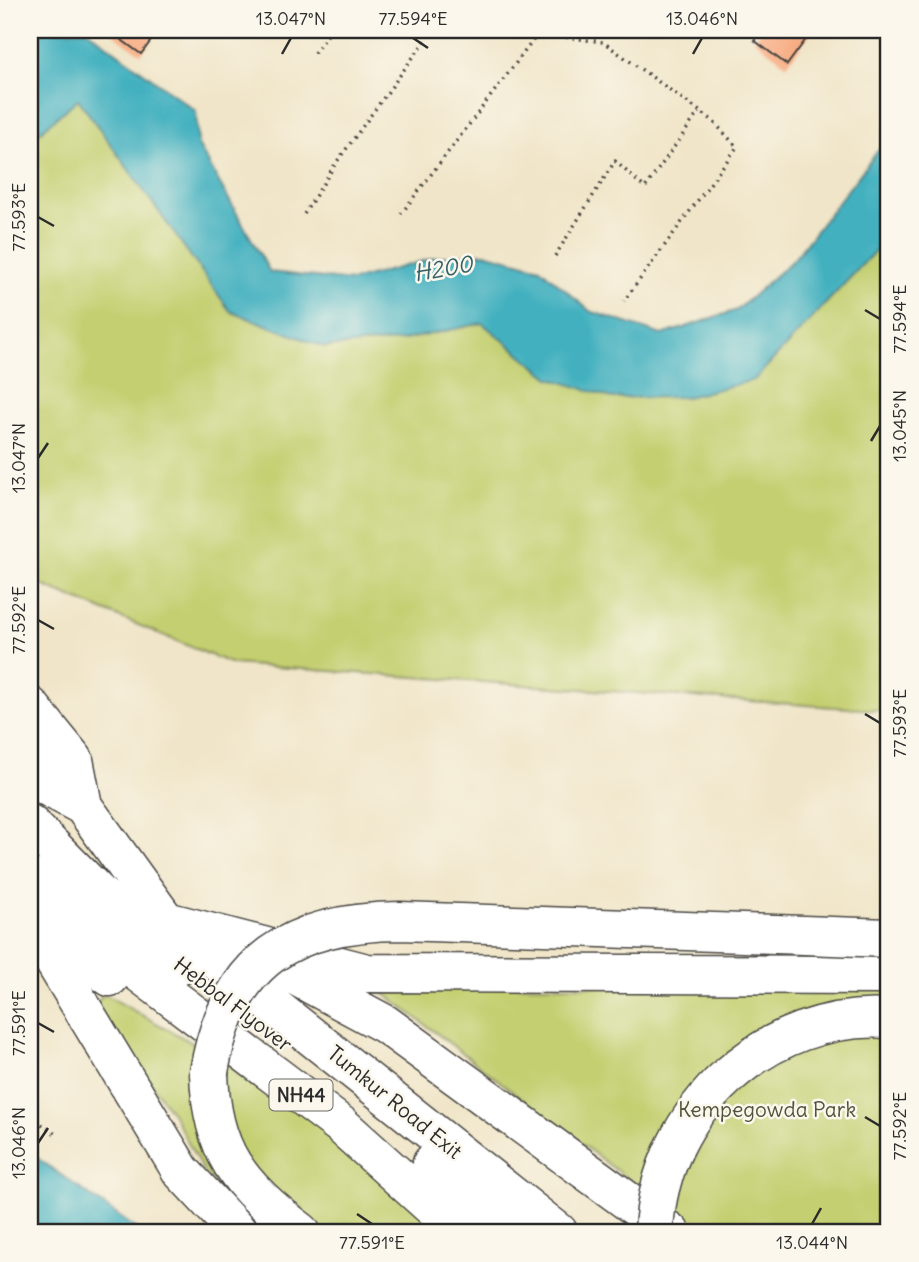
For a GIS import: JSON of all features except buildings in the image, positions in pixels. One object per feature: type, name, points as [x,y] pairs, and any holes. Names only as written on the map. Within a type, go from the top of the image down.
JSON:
[{"type":"highway","points":[[30,706],[74,760],[83,806],[168,938],[224,937],[367,973],[889,975]]},
{"type":"highway","points":[[30,763],[48,787],[83,806]]},
{"type":"highway","name":"Hebbal Flyover","points":[[30,824],[123,918],[168,938],[408,1142],[506,1232]]},
{"type":"highway","name":"Hebbal Flyover","points":[[30,877],[134,969],[341,1125],[460,1232]]},
{"type":"highway","points":[[30,920],[89,961],[322,1137],[429,1232]]},
{"type":"highway","points":[[30,920],[181,1171],[238,1232]]},
{"type":"highway","points":[[301,1232],[256,1194],[231,1165],[217,1135],[210,1106],[209,1072],[214,1041],[225,1011],[241,985],[264,960],[299,938],[327,926],[362,921],[889,938]]},
{"type":"highway","points":[[224,937],[385,1024],[670,1232]]},
{"type":"highway","name":"Tumkur Road Exit","points":[[168,938],[558,1232]]},
{"type":"highway","points":[[653,1232],[668,1163],[702,1102],[726,1076],[759,1050],[789,1034],[849,1019],[889,1019]]},
{"type":"path","points":[[314,53],[331,30]]},
{"type":"path","points":[[304,214],[336,163],[433,30]]},
{"type":"path","points":[[401,214],[541,30]]},
{"type":"path","points":[[547,30],[555,36],[603,42],[700,111],[737,147],[624,301]]},
{"type":"path","points":[[555,256],[615,161],[645,188],[700,111]]},
{"type":"path","points":[[30,1116],[57,1135]]},
{"type":"green space","points":[[78,99],[231,312],[325,347],[399,341],[482,323],[550,378],[754,380],[889,236],[889,711],[232,664],[30,580],[30,140]]},
{"type":"green space","name":"Kempegowda Park","points":[[372,984],[889,989],[889,1232],[697,1232]]},
{"type":"green space","points":[[104,994],[331,1120],[456,1232],[267,1232],[203,1171],[174,1116],[95,1004]]},
{"type":"water","name":"H200","points":[[87,30],[196,111],[198,145],[270,272],[352,281],[437,257],[485,253],[540,268],[590,311],[662,335],[737,310],[794,259],[880,148],[889,116],[889,236],[754,380],[687,397],[612,398],[550,378],[482,323],[399,341],[324,347],[230,311],[78,99],[30,140],[30,31]]},
{"type":"water","points":[[30,1153],[141,1232],[30,1232]]}]
